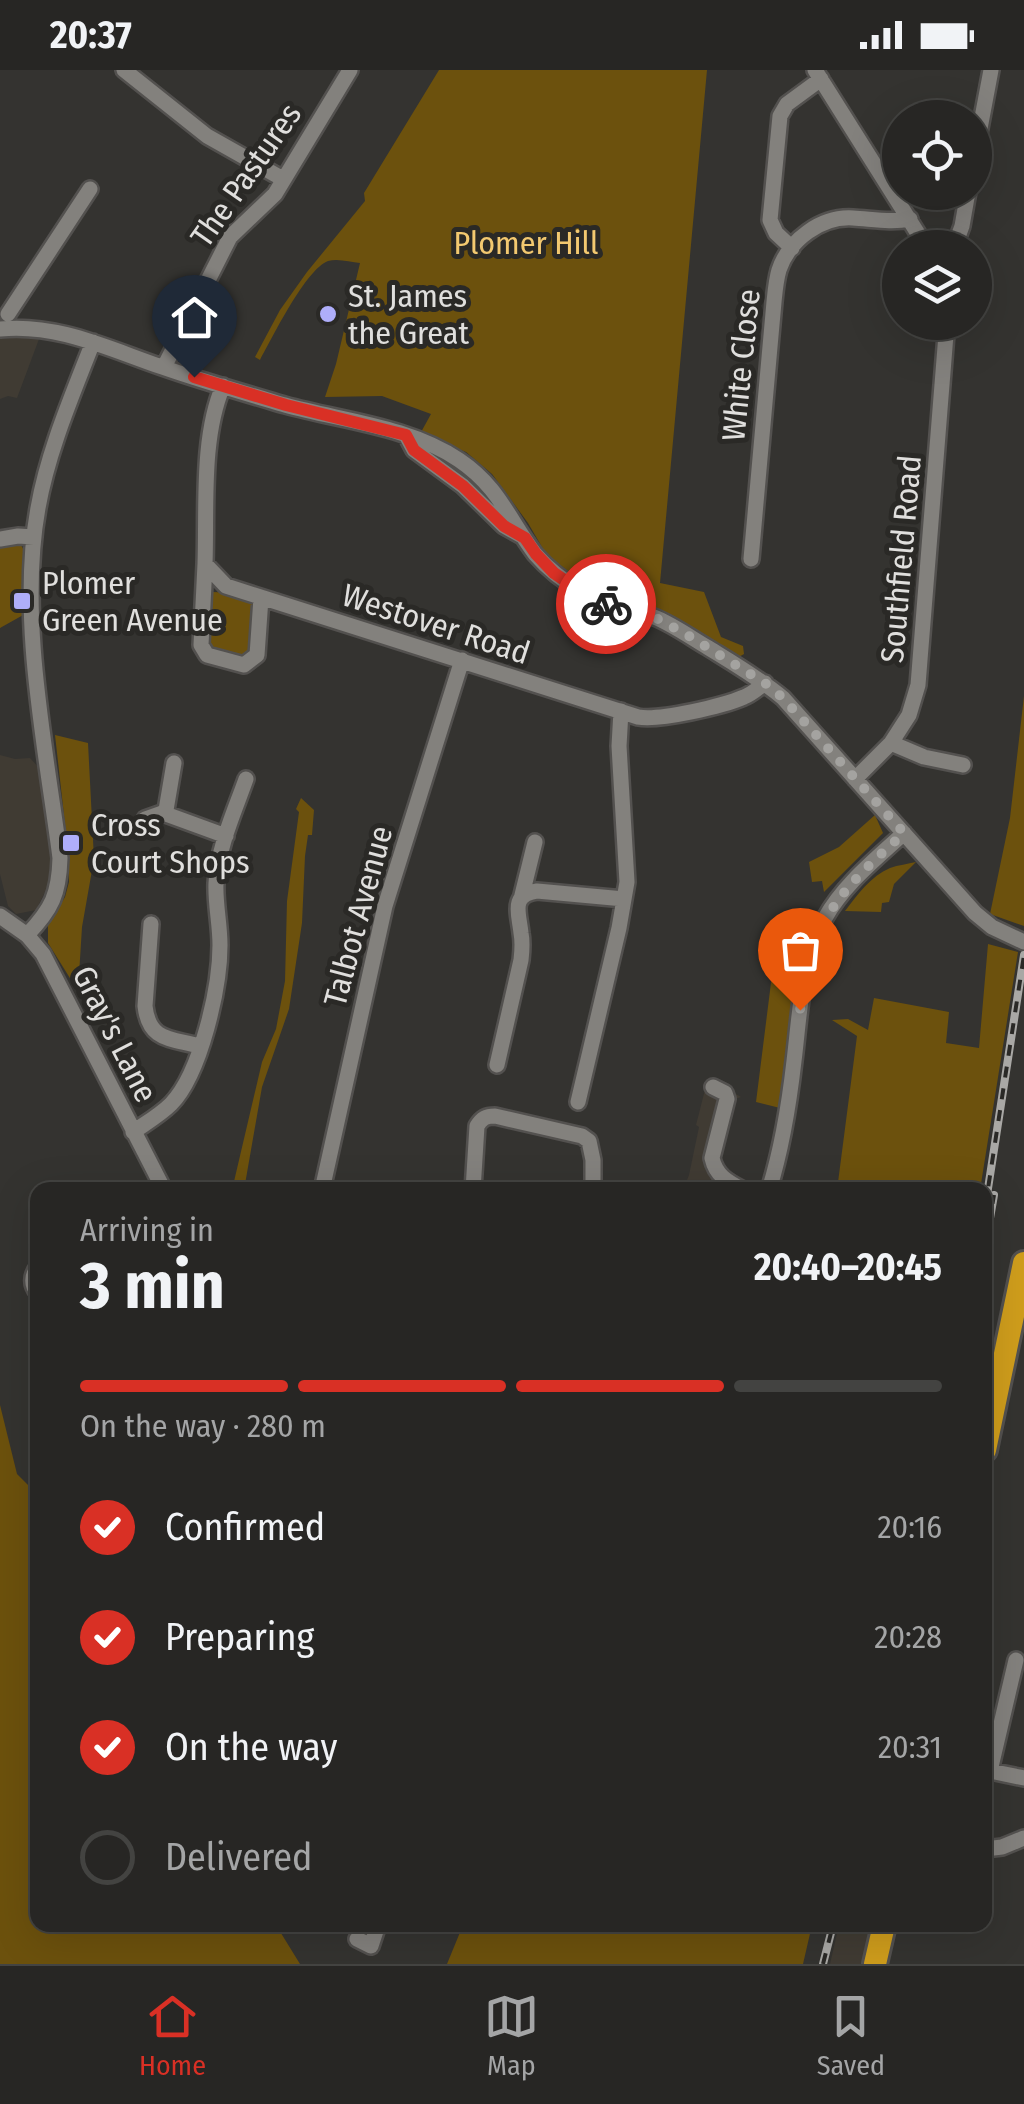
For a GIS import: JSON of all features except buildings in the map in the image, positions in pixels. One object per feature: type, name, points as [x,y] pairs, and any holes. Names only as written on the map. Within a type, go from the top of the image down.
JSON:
[{"type":"highway","points":[[992,1416],[1024,1263]]},
{"type":"highway","points":[[876,1964],[883,1932]]},
{"type":"street","points":[[124,70],[208,136],[283,179]]},
{"type":"street","name":"The Pastures","points":[[164,368],[230,236],[274,194],[350,70]]},
{"type":"street","points":[[985,100],[991,70]]},
{"type":"street","points":[[910,219],[836,219],[811,230],[792,248],[776,233],[770,220],[780,116],[787,104],[818,75],[910,219],[916,230]]},
{"type":"street","points":[[20,328],[18,318],[4,311],[90,189]]},
{"type":"street","name":"White Close","points":[[751,558],[776,284],[792,248]]},
{"type":"street","points":[[0,329],[51,330],[286,405],[436,446],[482,478],[554,573],[586,595],[656,618],[765,683],[783,698],[974,913],[1018,940]]},
{"type":"street","name":"Southfield Road","points":[[855,779],[891,743],[910,715],[918,684],[946,340]]},
{"type":"street","points":[[27,935],[57,894],[60,868],[32,624],[34,536],[50,458],[93,342]]},
{"type":"street","points":[[224,386],[212,424],[201,645],[208,655],[244,665],[257,655],[261,598]]},
{"type":"street","points":[[0,539],[34,536]]},
{"type":"street","name":"Westover Road","points":[[205,564],[226,586],[650,719],[746,696],[765,683]]},
{"type":"street","name":"Talbot Avenue","points":[[324,1182],[385,906],[462,660]]},
{"type":"street","points":[[578,1102],[624,900],[628,864],[620,773],[621,712]]},
{"type":"street","points":[[891,743],[963,765]]},
{"type":"street","points":[[163,813],[174,763]]},
{"type":"street","points":[[133,1132],[171,1104],[184,1087],[210,1018],[220,943],[216,885],[226,836],[246,780]]},
{"type":"street","points":[[144,819],[163,813],[226,836]]},
{"type":"street","points":[[772,1182],[787,1114],[804,978],[816,937],[836,901],[904,833]]},
{"type":"street","points":[[496,1065],[493,1046],[523,945],[518,906],[536,842]]},
{"type":"street","points":[[521,899],[538,891],[624,900]]},
{"type":"street","name":"Gray's Lane","points":[[0,916],[27,935],[43,954],[160,1182]]},
{"type":"street","points":[[152,924],[156,950],[147,1020],[151,1028],[165,1036],[200,1046]]},
{"type":"street","points":[[712,1086],[725,1093],[726,1100],[712,1158],[719,1176],[729,1182]]},
{"type":"street","points":[[474,1182],[477,1126],[481,1119],[495,1116],[589,1140],[593,1182]]},
{"type":"street","points":[[992,1762],[1016,1660]]},
{"type":"street","points":[[992,1771],[1024,1778]]},
{"type":"street","points":[[992,1848],[1024,1838]]},
{"type":"street","points":[[357,1939],[371,1946],[376,1932]]},
{"type":"shaded area","points":[[0,339],[39,339],[17,398],[0,399]]},
{"type":"shaded area","points":[[0,755],[30,758],[40,769],[53,864],[50,882],[36,910],[16,914],[8,906],[0,874]]},
{"type":"shaded area","points":[[708,1078],[741,1097],[735,1099],[718,1169],[731,1182],[686,1182],[699,1127],[696,1125]]},
{"type":"shaded area","points":[[837,1932],[871,1932],[864,1964],[830,1964]]},
{"type":"green space","name":"Plomer Hill","points":[[439,70],[707,70],[660,583],[704,592],[721,637],[743,646],[744,654],[737,658],[663,612],[600,589],[546,554],[492,474],[466,452],[420,434],[431,414],[382,396],[325,397],[360,263],[332,260],[319,267],[290,305],[260,360],[255,357],[280,310],[365,201],[364,193]]},
{"type":"green space","points":[[16,542],[26,554],[25,614],[0,628],[0,544]]},
{"type":"green space","points":[[213,592],[235,593],[253,604],[255,647],[243,660],[207,647],[207,596]]},
{"type":"green space","points":[[1024,696],[1024,926],[990,914],[1010,818]]},
{"type":"green space","points":[[55,735],[88,743],[94,859],[82,927],[78,991],[48,943],[48,925],[69,882]]},
{"type":"green space","points":[[301,798],[314,810],[305,856],[302,923],[289,1009],[262,1087],[245,1182],[234,1182],[262,1062],[276,1029],[285,981],[287,901],[299,812],[296,809]]},
{"type":"green space","points":[[875,815],[883,833],[824,892],[822,881],[812,882],[809,862],[839,847]]},
{"type":"green space","points":[[916,862],[894,884],[889,902],[882,903],[881,912],[845,911],[877,876],[890,868]]},
{"type":"green space","points":[[988,944],[1018,952],[981,1182],[838,1182],[857,1036],[832,1020],[848,1019],[868,1030],[874,998],[949,1012],[946,1043],[979,1048]]},
{"type":"green space","points":[[804,948],[788,1030],[780,1108],[756,1102],[773,967],[781,960],[799,955]]},
{"type":"green space","points":[[0,1405],[17,1474],[30,1487],[30,1932],[280,1932],[300,1964],[0,1964]]},
{"type":"green space","points":[[460,1932],[810,1932],[803,1964],[447,1964]]},
{"type":"railway","points":[[989,1182],[1024,955]]},
{"type":"railway","points":[[992,1207],[994,1195]]},
{"type":"railway","points":[[823,1964],[831,1932]]},
{"type":"way so far","points":[[606,604],[656,618],[765,683],[783,698],[904,833],[854,880],[824,919],[804,978],[800,1010]]},
{"type":"place","name":"St. James the Great","points":[[328,314]]},
{"type":"place","name":"Plomer Green Avenue","points":[[22,601]]},
{"type":"place","name":"Cross Court Shops","points":[[71,843]]},
{"type":"route","points":[[194,377],[406,435],[414,450],[463,486],[504,526],[525,538],[554,573],[606,604]]}]
